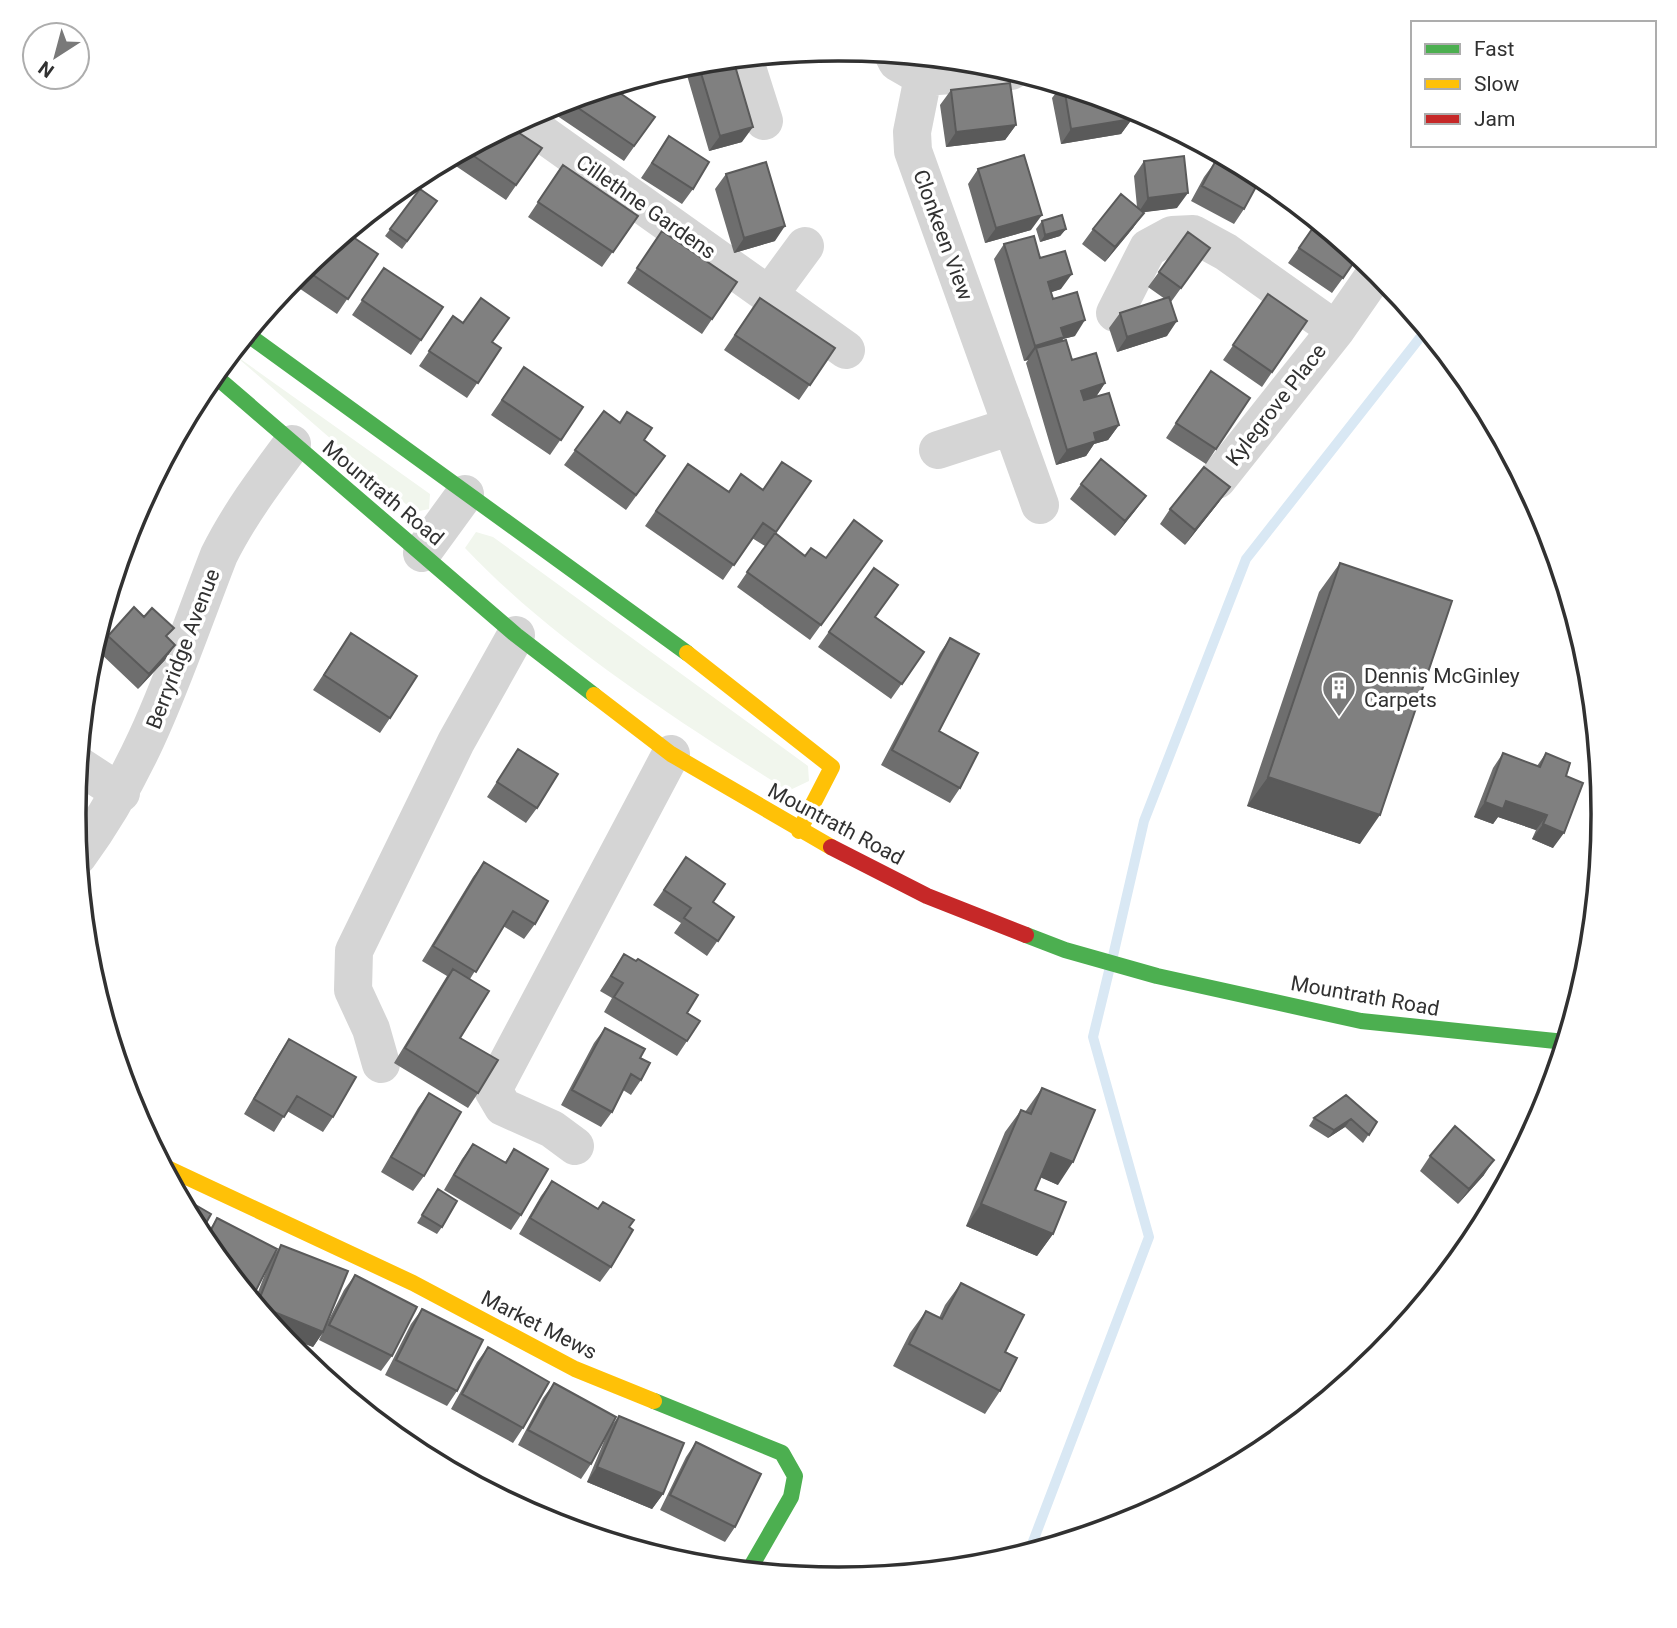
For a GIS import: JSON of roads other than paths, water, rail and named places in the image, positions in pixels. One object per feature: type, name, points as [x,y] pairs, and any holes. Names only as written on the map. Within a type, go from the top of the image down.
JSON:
[{"type":"street","points":[[901,64],[923,77],[971,74]]},
{"type":"street","points":[[747,67],[764,121]]},
{"type":"street","name":"Clonkeen View","points":[[923,77],[912,132],[912,151],[1040,505]]},
{"type":"street","name":"Cillethne Gardens","points":[[533,127],[846,350]]},
{"type":"street","name":"Kylegrove Place","points":[[1115,313],[1148,248],[1172,235],[1193,234],[1226,252],[1336,330]]},
{"type":"street","points":[[769,295],[805,246]]},
{"type":"street","name":"Kylegrove Place","points":[[1217,480],[1336,330],[1370,281]]},
{"type":"street","points":[[255,340],[465,494],[663,634],[832,767],[799,831]]},
{"type":"street","name":"Mountrath Road","points":[[222,382],[516,635],[671,754],[799,831],[927,896],[1065,950],[1157,976],[1361,1021],[1556,1041]]},
{"type":"street","points":[[938,450],[1012,426]]},
{"type":"street","name":"Berryridge Avenue","points":[[87,843],[121,793],[172,684],[219,555],[245,506],[292,444]]},
{"type":"street","points":[[422,554],[465,494]]},
{"type":"street","points":[[381,1064],[371,1029],[353,990],[354,951],[456,741],[516,635]]},
{"type":"street","points":[[575,1146],[552,1129],[503,1107],[493,1090],[671,754]]},
{"type":"street","points":[[87,771],[121,793]]},
{"type":"street","name":"Market Mews","points":[[177,1173],[413,1283],[575,1369],[782,1453],[795,1476],[791,1497],[754,1561]]},
{"type":"waterway","points":[[1113,956],[1144,821],[1246,559],[1420,337]]},
{"type":"waterway","points":[[1033,1541],[1149,1237],[1093,1037],[1109,971]]},
{"type":"place","name":"Dennis McGinley Carpets","points":[[1339,718]]}]
